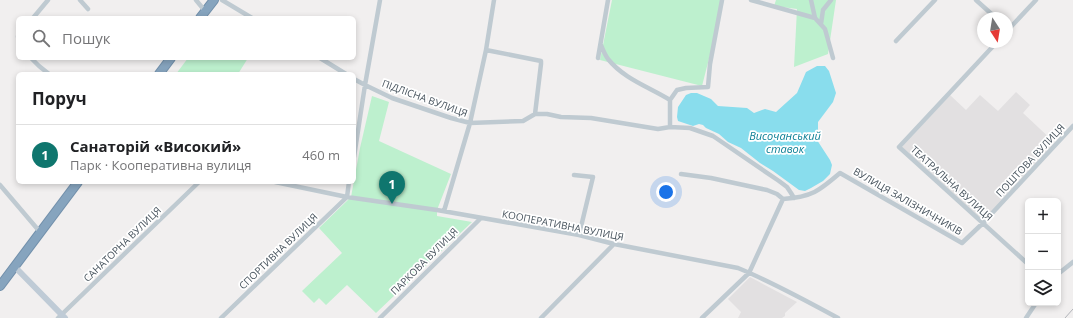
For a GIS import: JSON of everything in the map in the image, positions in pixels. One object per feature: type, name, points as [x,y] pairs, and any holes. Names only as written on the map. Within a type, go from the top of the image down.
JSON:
[{"type":"highway","points":[[203,15],[214,0]]},
{"type":"highway","points":[[160,72],[170,60]]},
{"type":"highway","points":[[0,286],[76,184]]},
{"type":"street","points":[[35,16],[48,0]]},
{"type":"street","points":[[80,0],[88,9]]},
{"type":"street","points":[[196,0],[203,15]]},
{"type":"street","points":[[222,0],[249,16]]},
{"type":"street","points":[[356,144],[380,0]]},
{"type":"street","points":[[444,211],[470,123],[486,50],[494,0]]},
{"type":"street","points":[[598,58],[608,0]]},
{"type":"street","points":[[670,127],[670,100],[677,90],[708,87],[710,64],[722,0]]},
{"type":"street","points":[[751,0],[815,18],[825,29],[833,58]]},
{"type":"street","points":[[811,0],[815,18]]},
{"type":"street","points":[[821,24],[823,10],[831,0]]},
{"type":"street","points":[[896,41],[935,0]]},
{"type":"street","points":[[976,0],[989,12]]},
{"type":"street","points":[[1013,25],[1036,0]]},
{"type":"street","points":[[601,45],[607,58],[615,67],[638,83],[670,100]]},
{"type":"street","name":"ТЕАТРАЛЬНА ВУЛИЦЯ","points":[[991,48],[899,147],[1025,261]]},
{"type":"street","points":[[486,50],[541,61],[535,114]]},
{"type":"street","points":[[33,60],[46,72]]},
{"type":"street","points":[[323,60],[343,72]]},
{"type":"street","name":"ПІДЛІСНА ВУЛИЦЯ","points":[[356,79],[392,98],[470,123],[523,121],[535,114],[547,114],[561,117],[591,118],[658,128],[690,128],[713,136],[779,181],[787,188],[794,198]]},
{"type":"street","name":"ПОШТОВА ВУЛИЦЯ","points":[[983,223],[1073,126]]},
{"type":"street","name":"ВУЛИЦЯ ЗАЛІЗНИЧНИКІВ","points":[[794,198],[809,195],[821,189],[840,173],[962,243],[983,223]]},
{"type":"street","points":[[681,174],[711,178],[767,190],[783,199],[794,198]]},
{"type":"street","points":[[574,175],[593,177],[579,235]]},
{"type":"street","name":"САНАТОРНА ВУЛИЦЯ","points":[[62,317],[197,184]]},
{"type":"street","name":"КООПЕРАТИВНА ВУЛИЦЯ","points":[[285,184],[347,197],[444,211],[579,235],[614,244],[738,268],[796,294],[838,318]]},
{"type":"street","points":[[347,197],[350,184]]},
{"type":"street","points":[[0,185],[40,232]]},
{"type":"street","name":"СПОРТИВНА ВУЛИЦЯ","points":[[221,318],[347,197]]},
{"type":"street","points":[[702,318],[749,273],[783,199]]},
{"type":"street","name":"ПАРКОВА ВУЛИЦЯ","points":[[380,318],[481,218]]},
{"type":"street","points":[[541,318],[614,244]]},
{"type":"street","points":[[1061,272],[1073,262]]},
{"type":"street","points":[[15,267],[62,317]]},
{"type":"street","points":[[1026,318],[1034,306]]},
{"type":"shaded area","points":[[1016,92],[1030,105],[1023,113],[1055,143],[983,222],[902,147],[950,95],[966,110],[980,95],[998,111]]},
{"type":"shaded area","points":[[750,277],[797,302],[785,313],[785,316],[782,318],[738,318],[741,312],[728,299]]},
{"type":"green space","points":[[612,0],[724,0],[702,86],[600,60]]},
{"type":"green space","points":[[776,0],[836,0],[828,54],[794,67],[797,9],[774,6]]},
{"type":"green space","points":[[186,60],[247,60],[239,72],[178,72]]},
{"type":"green space","points":[[372,96],[389,102],[379,141],[451,174],[437,210],[437,216],[472,222],[376,313],[347,285],[326,305],[319,298],[314,303],[302,291],[342,253],[319,228],[351,197],[353,184],[356,184],[356,170]]},
{"type":"water","name":"Височанський ставок","points":[[817,66],[825,66],[829,71],[836,93],[833,102],[818,122],[817,140],[832,165],[830,174],[823,181],[805,191],[799,190],[741,148],[728,142],[719,134],[703,125],[699,124],[693,126],[678,121],[678,107],[686,95],[691,93],[697,93],[711,99],[718,106],[747,108],[754,113],[765,109],[776,112],[797,93],[806,72]]},
{"type":"railway","points":[[1065,318],[1073,309]]},
{"type":"place","name":"Санаторій «Високий»","points":[[392,204]]}]
